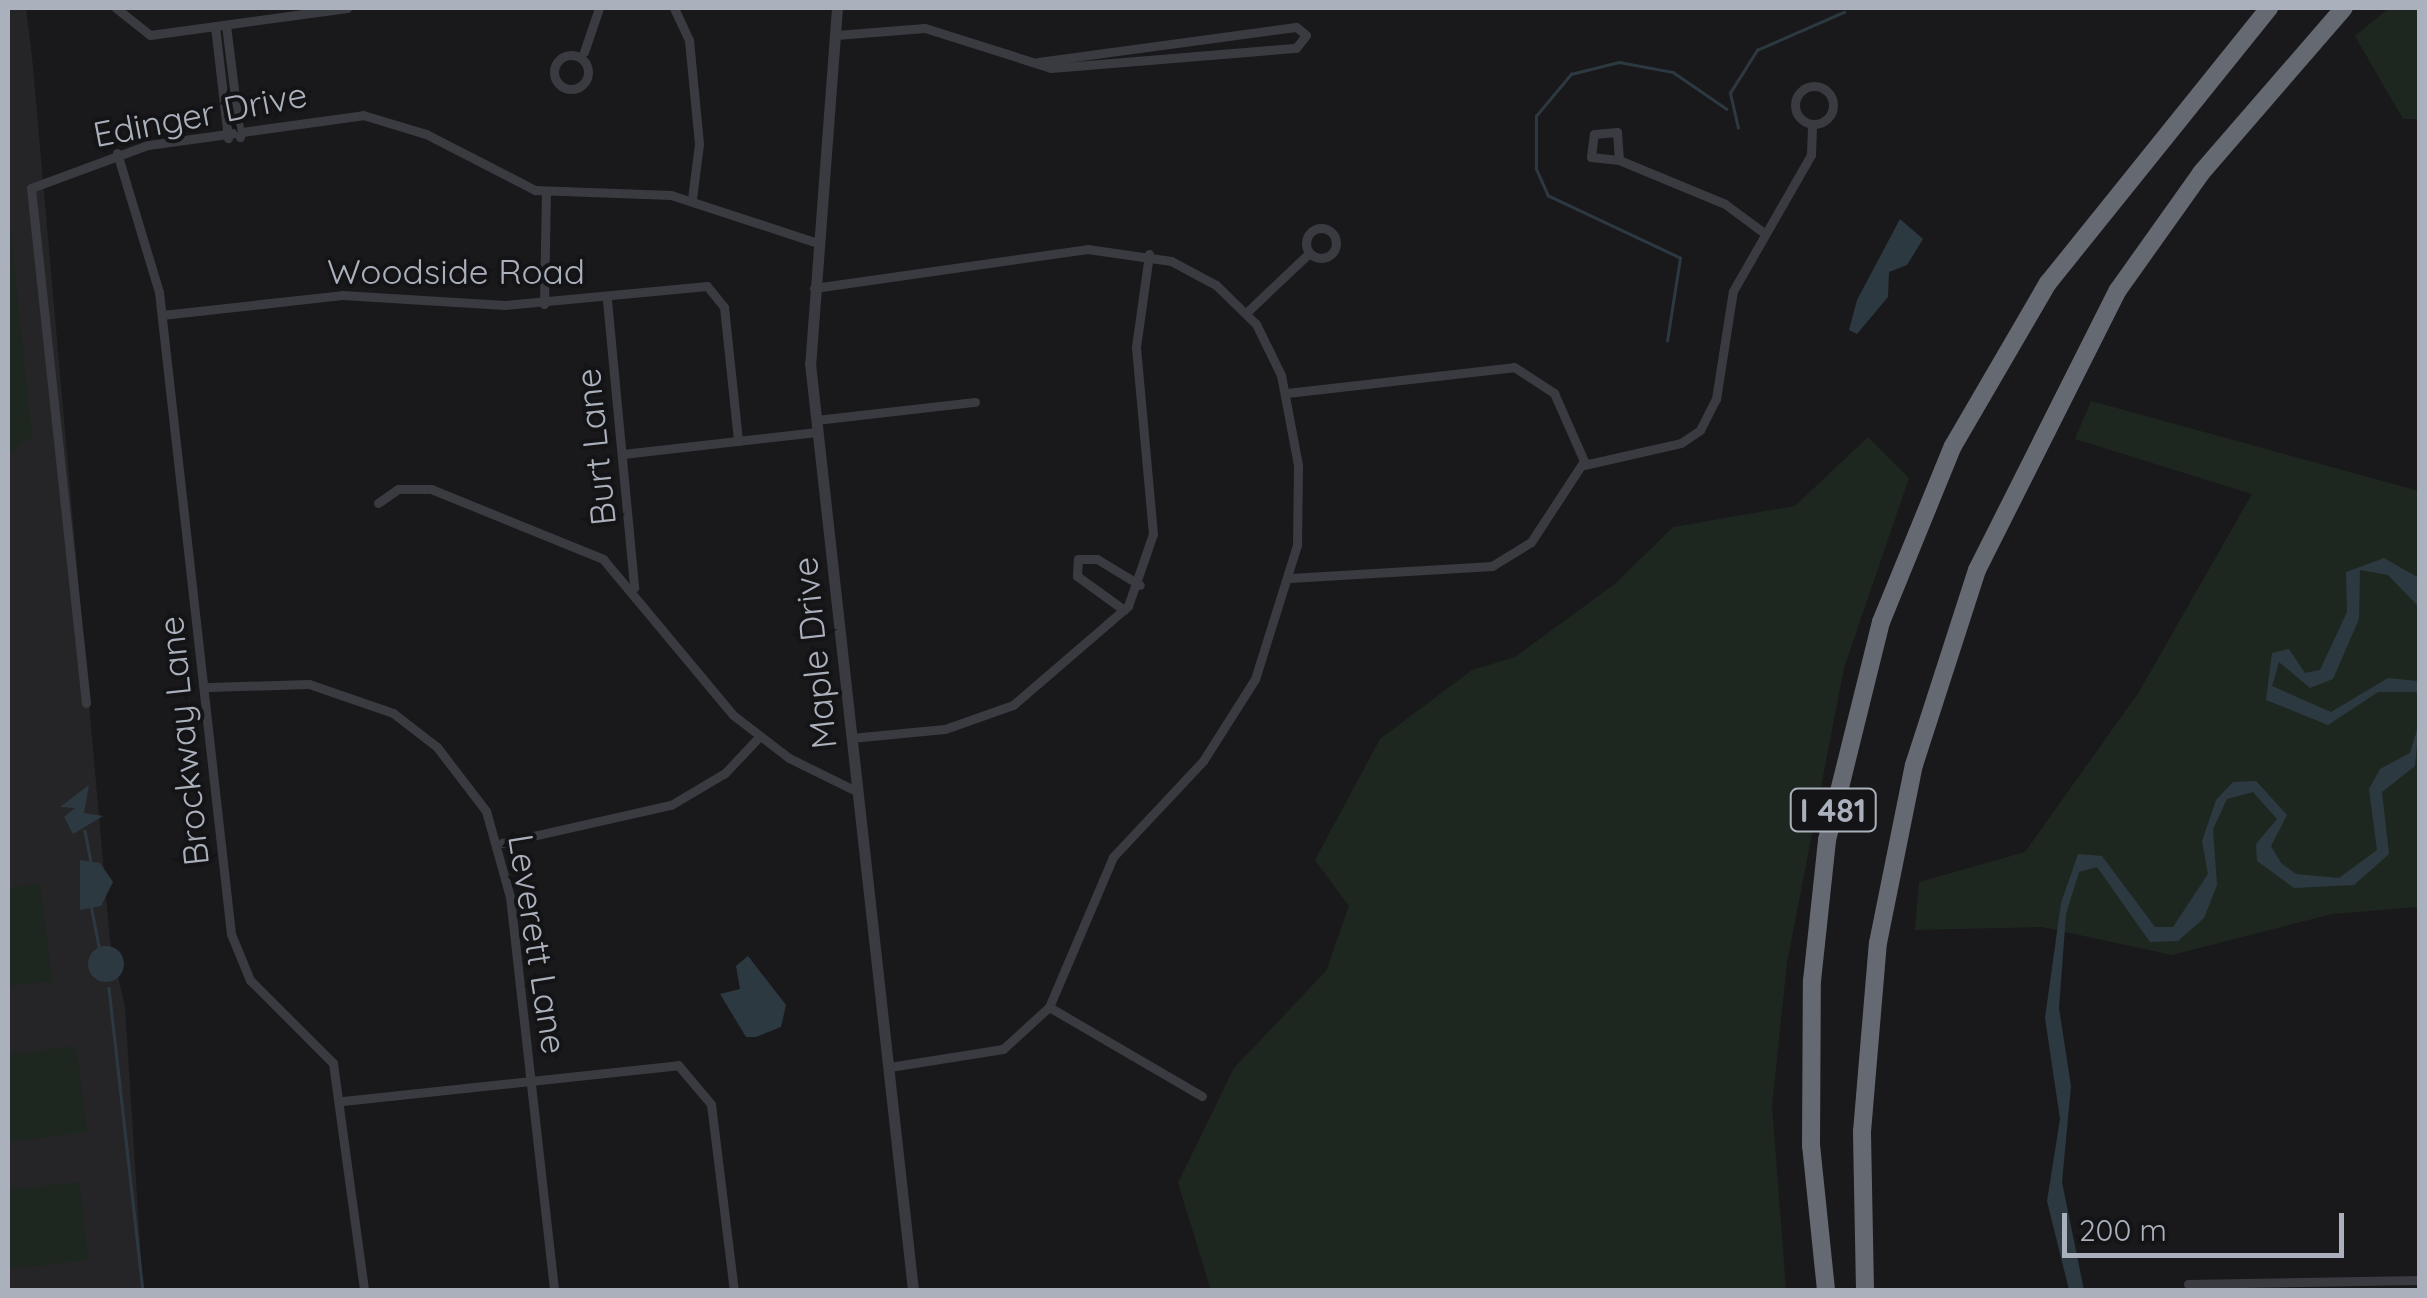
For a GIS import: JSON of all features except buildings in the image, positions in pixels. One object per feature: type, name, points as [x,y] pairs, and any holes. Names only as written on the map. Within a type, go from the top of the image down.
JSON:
[{"type":"highway","name":"I 481","points":[[1826,1290],[1811,1146],[1812,981],[1830,822],[1881,622],[1953,446],[2048,282],[2269,8]]},
{"type":"highway","name":"I 481","points":[[1865,1290],[1862,1132],[1878,944],[1914,765],[1977,570],[2118,290],[2224,145],[2344,8]]},
{"type":"street","points":[[116,8],[140,34],[347,8]]},
{"type":"street","points":[[584,52],[557,64],[563,90],[581,87],[584,52],[599,8]]},
{"type":"street","points":[[674,8],[689,40],[700,144],[692,199]]},
{"type":"street","name":"Maple Drive","points":[[837,8],[811,288],[816,426],[913,1290]]},
{"type":"street","points":[[220,26],[234,138]]},
{"type":"street","points":[[836,35],[925,28],[1051,68],[1296,48],[1306,34],[1296,27],[1038,62]]},
{"type":"street","points":[[1124,48],[1125,61]]},
{"type":"street","points":[[1290,578],[1492,566],[1532,542],[1584,465],[1680,443],[1700,430],[1716,399],[1732,291],[1811,154],[1812,124],[1795,103],[1816,86],[1833,106],[1812,124]]},
{"type":"street","name":"Edinger Drive","points":[[86,703],[31,188],[117,153],[376,116],[546,193],[692,199],[768,234],[815,242]]},
{"type":"street","points":[[1619,160],[1622,137],[1594,134],[1591,156],[1619,160],[1725,204],[1764,233]]},
{"type":"street","name":"Brockway Lane","points":[[117,153],[162,315],[238,956],[267,1000],[319,1042],[343,1101],[364,1290]]},
{"type":"street","points":[[544,304],[546,193]]},
{"type":"street","points":[[811,288],[1032,254],[1149,254],[1204,277],[1247,312],[1286,394],[1300,511],[1290,578],[1273,639],[1232,719],[1112,857],[1049,1007],[1004,1049],[889,1067]]},
{"type":"street","points":[[852,738],[946,728],[1013,705],[1124,610],[1140,586],[1153,534],[1136,348],[1149,254]]},
{"type":"street","points":[[1247,312],[1307,255]]},
{"type":"street","name":"Woodside Road","points":[[162,315],[349,295],[544,304],[607,300],[690,286],[720,295],[738,441]]},
{"type":"street","name":"Burt Lane","points":[[607,300],[634,588]]},
{"type":"street","points":[[1286,394],[1528,370],[1554,394],[1584,465]]},
{"type":"street","points":[[623,454],[738,441],[974,402]]},
{"type":"street","points":[[378,503],[419,487],[466,499],[568,540],[634,588],[679,656],[758,738],[858,792]]},
{"type":"street","points":[[1124,610],[1077,576],[1078,559],[1098,559],[1140,586]]},
{"type":"street","name":"Leverett Lane","points":[[209,687],[309,684],[394,713],[462,775],[502,843],[554,1290]]},
{"type":"street","points":[[502,843],[671,805],[725,773],[758,738]]},
{"type":"street","points":[[1049,1007],[1202,1096]]},
{"type":"street","points":[[343,1101],[662,1062],[700,1084],[716,1133],[734,1290]]},
{"type":"street","points":[[2188,1284],[2420,1280]]},
{"type":"shaded area","points":[[8,8],[26,8],[32,56],[110,941],[125,1007],[143,1290],[8,1290]]},
{"type":"shaded area","points":[[2389,8],[2419,8],[2419,119],[2403,119],[2355,36]]},
{"type":"shaded area","points":[[8,207],[32,436],[8,455]]},
{"type":"shaded area","points":[[1900,219],[1923,239],[1907,265],[1889,272],[1888,297],[1857,334],[1849,330],[1857,300]]},
{"type":"shaded area","points":[[2091,401],[2419,491],[2419,907],[2332,914],[2172,955],[2042,927],[1915,930],[1919,882],[2025,852],[2139,692],[2252,494],[2075,439]]},
{"type":"shaded area","points":[[1868,437],[1909,478],[1844,668],[1787,963],[1772,1105],[1786,1290],[1211,1290],[1178,1183],[1234,1068],[1326,971],[1349,906],[1315,860],[1380,739],[1472,670],[1515,657],[1616,583],[1673,527],[1795,506]]},
{"type":"shaded area","points":[[2384,558],[2419,578],[2419,607],[2388,575],[2360,570],[2359,619],[2333,679],[2310,688],[2279,662],[2272,686],[2331,712],[2388,678],[2418,681],[2419,692],[2378,692],[2328,725],[2266,700],[2272,653],[2289,649],[2305,673],[2320,670],[2347,612],[2346,572]]},
{"type":"shaded area","points":[[2419,724],[2415,766],[2382,792],[2389,854],[2354,885],[2294,888],[2257,861],[2256,844],[2277,819],[2253,792],[2227,799],[2213,829],[2217,885],[2204,918],[2178,941],[2150,942],[2097,867],[2079,872],[2066,914],[2059,1008],[2071,1086],[2062,1182],[2084,1290],[2069,1290],[2047,1201],[2060,1119],[2045,1018],[2061,903],[2078,854],[2102,856],[2155,927],[2173,927],[2208,874],[2202,841],[2216,800],[2233,782],[2256,781],[2287,815],[2271,846],[2281,863],[2296,874],[2339,878],[2377,850],[2369,789],[2380,769],[2410,753]]},
{"type":"shaded area","points":[[89,785],[84,813],[103,816],[73,834],[64,817],[75,808],[60,807]]},
{"type":"shaded area","points":[[80,860],[100,863],[113,882],[101,906],[80,910]]},
{"type":"shaded area","points":[[40,884],[52,981],[8,986],[8,888]]},
{"type":"shaded area","points":[[106,946],[119,951],[124,964],[119,977],[106,982],[93,977],[88,964],[93,951]]},
{"type":"shaded area","points":[[748,956],[786,1005],[781,1027],[756,1037],[746,1037],[720,994],[740,989],[736,966]]},
{"type":"shaded area","points":[[76,1046],[87,1132],[8,1142],[8,1055]]},
{"type":"shaded area","points":[[80,1182],[88,1260],[8,1269],[8,1190]]},
{"type":"waterway","points":[[1738,128],[1730,93],[1757,50],[1844,12]]},
{"type":"waterway","points":[[1667,341],[1680,258],[1548,196],[1536,169],[1536,116],[1571,74],[1619,62],[1673,72],[1727,109]]},
{"type":"waterway","points":[[85,831],[91,862]]},
{"type":"waterway","points":[[91,905],[99,946]]},
{"type":"waterway","points":[[109,988],[143,1290]]}]
